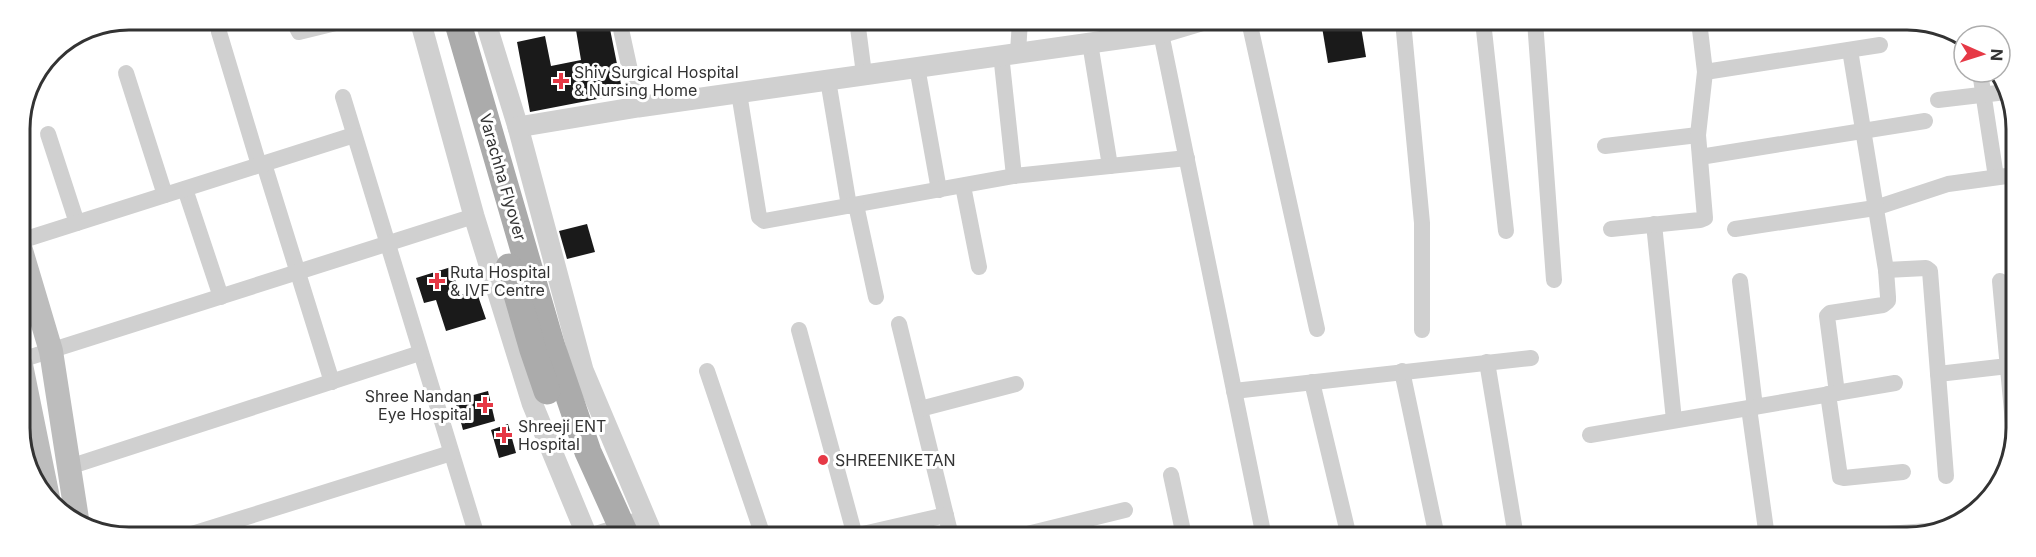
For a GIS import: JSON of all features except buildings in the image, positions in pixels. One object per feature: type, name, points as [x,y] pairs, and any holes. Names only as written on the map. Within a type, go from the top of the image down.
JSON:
[{"type":"main road","name":"Varachha Flyover","points":[[442,30],[533,350],[570,457],[602,527]]},
{"type":"main road","name":"Varachha Flyover","points":[[460,30],[552,347],[588,452],[639,527]]},
{"type":"main road","points":[[30,281],[51,351],[76,511]]},
{"type":"main road","points":[[30,428],[42,475]]},
{"type":"street","points":[[423,30],[474,216],[532,403],[582,527]]},
{"type":"street","points":[[488,30],[518,127],[583,370],[641,527]]},
{"type":"street","points":[[622,30],[638,107]]},
{"type":"street","points":[[858,30],[864,74]]},
{"type":"street","points":[[1014,176],[1009,53],[1017,30]]},
{"type":"street","points":[[518,127],[638,107],[1090,43],[1148,30]]},
{"type":"street","points":[[1162,30],[1262,527]]},
{"type":"street","points":[[1251,30],[1317,329]]},
{"type":"street","points":[[1404,30],[1422,222],[1422,330]]},
{"type":"street","points":[[1484,30],[1506,231]]},
{"type":"street","points":[[1536,30],[1554,280]]},
{"type":"street","points":[[1611,229],[1705,218],[1698,135],[1705,72],[1701,30]]},
{"type":"street","points":[[219,32],[261,165],[299,272],[332,382]]},
{"type":"street","points":[[1090,43],[1110,166]]},
{"type":"street","points":[[1705,72],[1880,45]]},
{"type":"street","points":[[1850,50],[1886,270],[1888,297],[1886,303],[1830,313],[1827,316],[1840,477],[1903,472]]},
{"type":"street","points":[[917,67],[939,190]]},
{"type":"street","points":[[126,73],[165,195]]},
{"type":"street","points":[[828,80],[853,206],[876,297]]},
{"type":"street","points":[[1982,84],[1996,177]]},
{"type":"street","points":[[740,93],[759,217],[767,221],[1014,176],[1186,158]]},
{"type":"street","points":[[1938,100],[1999,93]]},
{"type":"street","points":[[343,97],[474,527]]},
{"type":"street","points":[[1700,157],[1925,121]]},
{"type":"street","points":[[48,134],[77,223]]},
{"type":"street","points":[[30,238],[354,135]]},
{"type":"street","points":[[1605,146],[1698,135]]},
{"type":"street","points":[[1735,229],[1875,208],[1948,184],[2006,176]]},
{"type":"street","points":[[963,186],[979,267]]},
{"type":"street","points":[[185,189],[221,297]]},
{"type":"street","points":[[30,357],[474,216]]},
{"type":"street","points":[[1654,225],[1674,420]]},
{"type":"street","points":[[1886,270],[1926,268],[1930,271],[1946,476]]},
{"type":"street","points":[[1740,281],[1766,527]]},
{"type":"street","points":[[2000,281],[2006,345]]},
{"type":"street","points":[[899,324],[949,527]]},
{"type":"street","points":[[800,330],[853,527]]},
{"type":"street","points":[[69,467],[420,353]]},
{"type":"street","points":[[1234,391],[1531,358]]},
{"type":"street","points":[[1487,362],[1514,527]]},
{"type":"street","points":[[1938,374],[2006,366]]},
{"type":"street","points":[[707,371],[760,527]]},
{"type":"street","points":[[1402,371],[1435,527]]},
{"type":"street","points":[[1312,382],[1347,527]]},
{"type":"street","points":[[1590,435],[1895,383]]},
{"type":"street","points":[[920,409],[1016,384]]},
{"type":"street","points":[[215,527],[451,453]]},
{"type":"street","points":[[1171,476],[1182,527]]},
{"type":"street","points":[[1056,527],[1125,510]]},
{"type":"street","points":[[894,527],[946,515]]},
{"type":"place","name":"Shiv Surgical Hospital & Nursing Home","points":[[561,81]]},
{"type":"place","name":"Ruta Hospital & IVF Centre","points":[[437,281]]},
{"type":"place","name":"Shree Nandan Eye Hospital","points":[[485,405]]},
{"type":"place","name":"Shreeji ENT Hospital","points":[[504,435]]},
{"type":"place","name":"SHREENIKETAN","points":[[823,460]]}]
